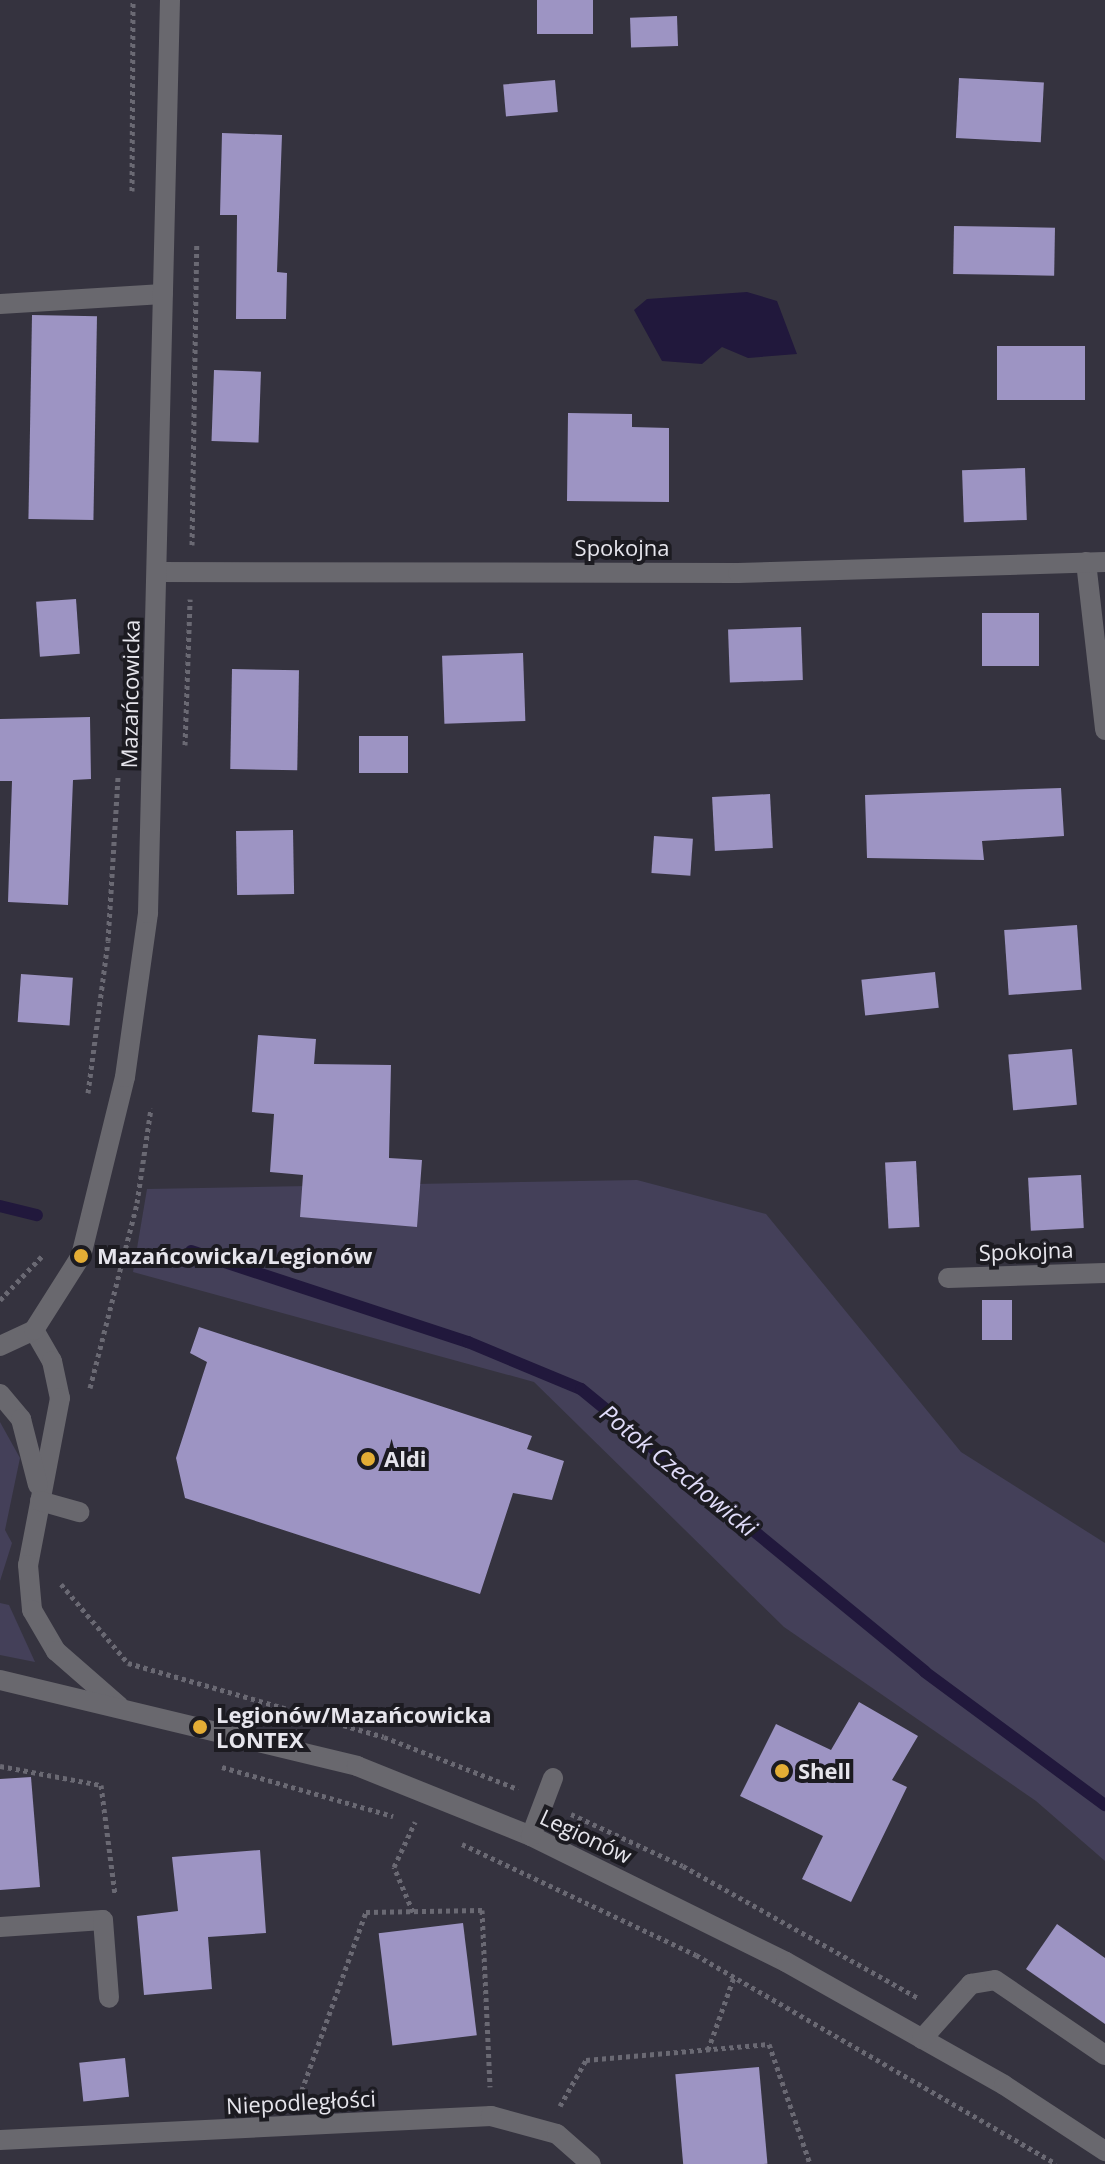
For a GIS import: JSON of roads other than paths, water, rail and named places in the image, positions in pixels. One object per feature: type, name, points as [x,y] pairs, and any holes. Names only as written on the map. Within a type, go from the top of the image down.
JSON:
[{"type":"street","name":"Mazańcowicka","points":[[34,1330],[81,1256],[125,1077],[148,913],[170,0]]},
{"type":"street","points":[[0,304],[163,294]]},
{"type":"street","name":"Spokojna","points":[[157,572],[738,573],[1096,562],[1105,730]]},
{"type":"street","name":"Spokojna","points":[[948,1278],[1105,1273]]},
{"type":"street","points":[[0,1346],[34,1330],[52,1361],[60,1398],[28,1565],[32,1610],[56,1651],[121,1708]]},
{"type":"street","points":[[0,1394],[21,1419],[33,1451],[40,1501]]},
{"type":"street","points":[[40,1501],[79,1512]]},
{"type":"street","name":"Legionów","points":[[0,1680],[357,1766],[531,1836],[786,1962],[922,2039],[1105,2151]]},
{"type":"street","points":[[531,1836],[553,1778]]},
{"type":"street","points":[[0,1927],[103,1920],[109,1998]]},
{"type":"street","points":[[922,2039],[971,1984],[995,1980],[1105,2055]]},
{"type":"street","name":"Niepodległości","points":[[0,2140],[491,2116],[546,2130],[591,2164]]},
{"type":"waterway","name":"Potok Czechowicki","points":[[0,1206],[37,1215]]},
{"type":"waterway","name":"Potok Czechowicki","points":[[191,1251],[468,1342],[581,1389],[925,1672],[1105,1805]]},
{"type":"place","name":"Mazańcowicka/Legionów","points":[[81,1256]]},
{"type":"place","name":"Aldi","points":[[368,1459]]},
{"type":"place","name":"Legionów/Mazańcowicka LONTEX","points":[[200,1727]]},
{"type":"place","name":"Shell","points":[[782,1771]]}]
